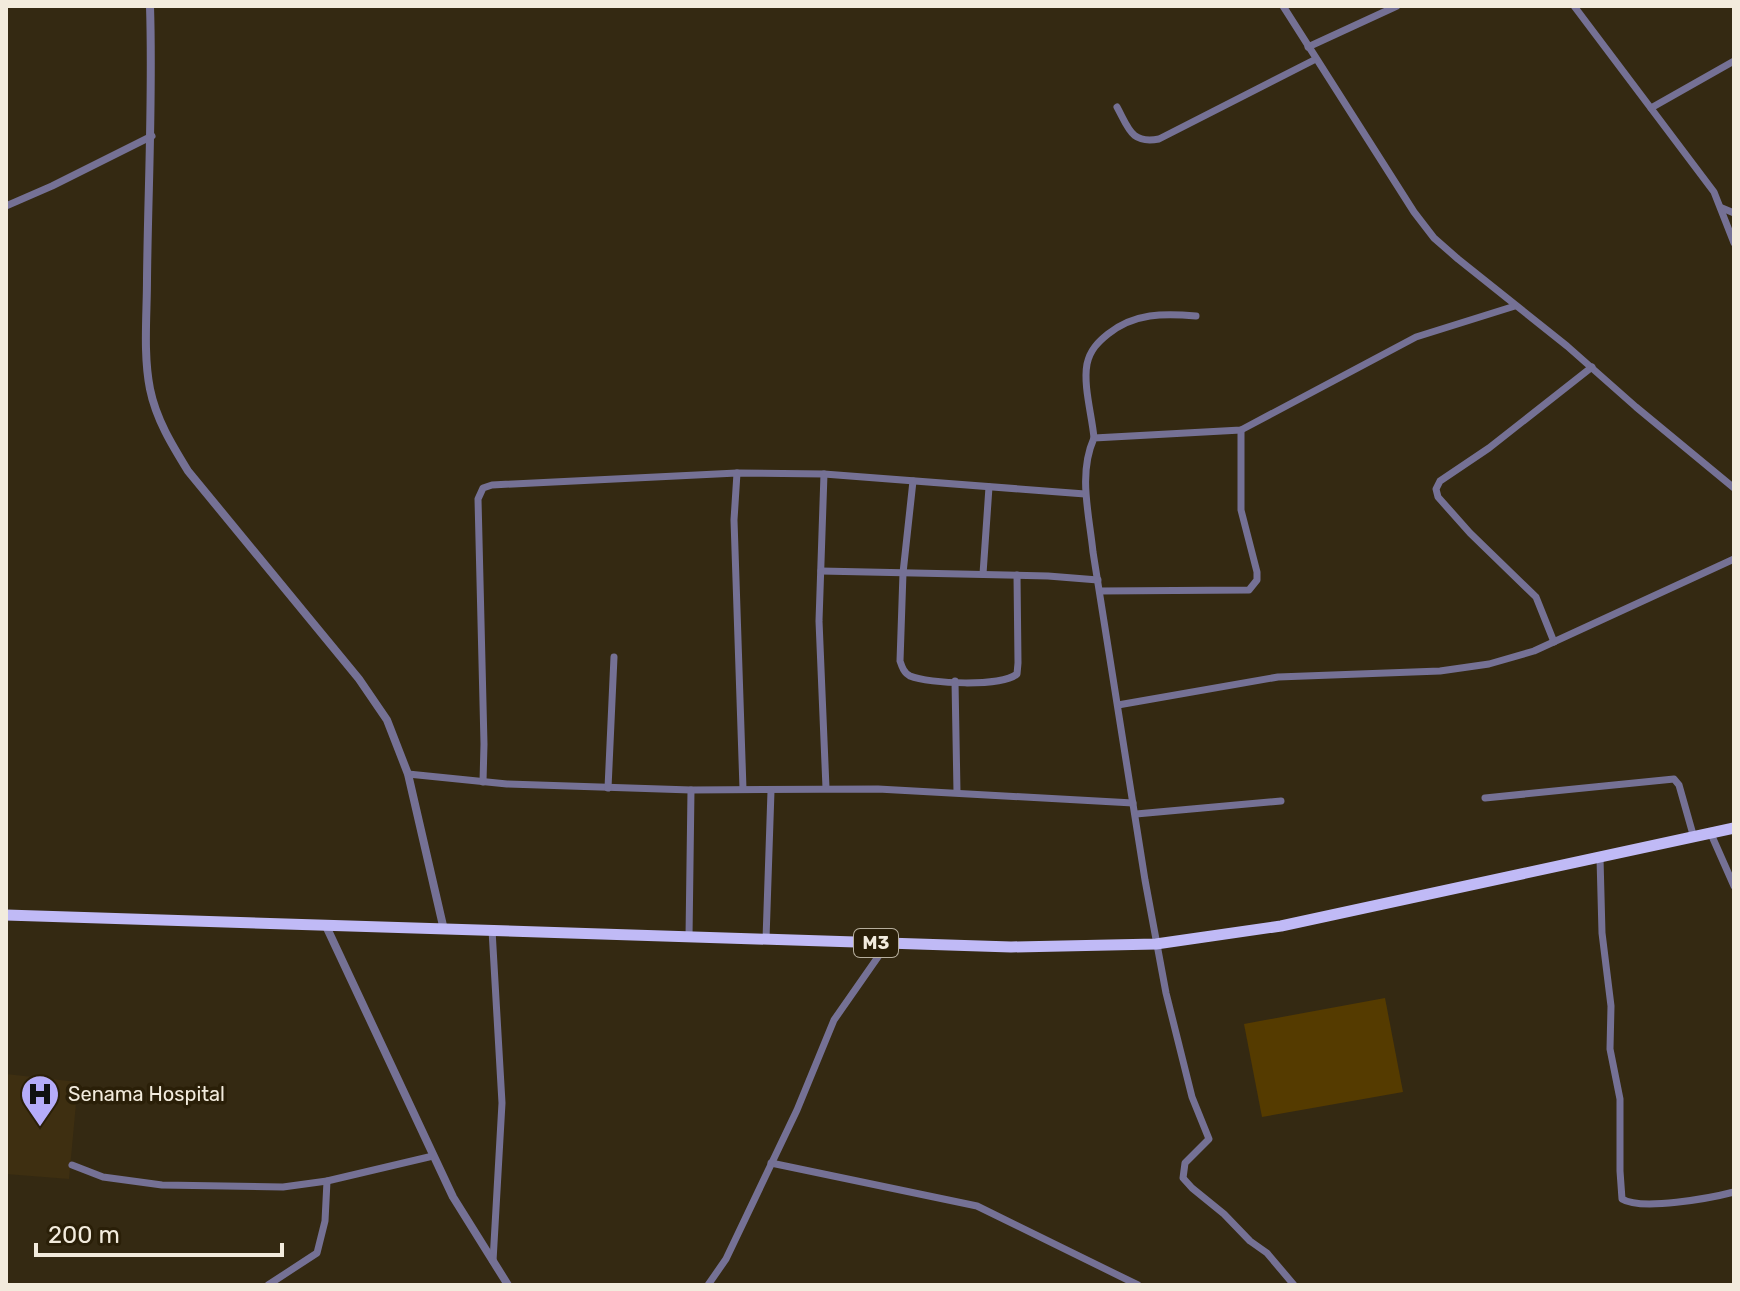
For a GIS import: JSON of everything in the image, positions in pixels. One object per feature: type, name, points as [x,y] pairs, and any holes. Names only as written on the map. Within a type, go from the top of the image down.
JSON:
[{"type":"main road","name":"M3","points":[[6,915],[887,944],[1058,948],[1156,944],[1294,924],[1734,828]]},
{"type":"street","points":[[150,6],[152,136],[148,352],[149,385],[155,408],[188,471],[277,577],[374,699],[387,720],[408,774],[444,930]]},
{"type":"street","points":[[1283,6],[1434,238],[1734,488]]},
{"type":"street","points":[[1308,47],[1397,6]]},
{"type":"street","points":[[1574,6],[1714,192],[1734,243]]},
{"type":"street","points":[[1117,107],[1133,136],[1146,141],[1159,139],[1316,59]]},
{"type":"street","points":[[1651,108],[1734,61]]},
{"type":"street","points":[[6,206],[152,136]]},
{"type":"street","points":[[1722,208],[1734,213]]},
{"type":"street","points":[[1094,438],[1241,430],[1416,337],[1515,306]]},
{"type":"street","points":[[1196,316],[1171,314],[1137,317],[1119,325],[1091,352],[1087,365],[1094,438],[1087,459],[1085,494],[1156,944],[1192,1097],[1209,1139],[1185,1163],[1183,1178],[1267,1253],[1294,1285]]},
{"type":"street","points":[[1554,642],[1536,597],[1470,533],[1438,497],[1436,489],[1440,481],[1489,448],[1592,367]]},
{"type":"street","points":[[1100,591],[1249,590],[1254,586],[1257,572],[1241,510],[1241,430]]},
{"type":"street","points":[[483,782],[478,499],[483,488],[492,485],[737,473],[824,474],[1085,494]]},
{"type":"street","points":[[737,473],[734,520],[743,789]]},
{"type":"street","points":[[824,474],[820,662],[826,788]]},
{"type":"street","points":[[913,481],[903,573],[900,661],[903,671],[911,676],[955,681],[1010,680],[1017,674],[1017,575]]},
{"type":"street","points":[[983,574],[989,487]]},
{"type":"street","points":[[1118,705],[1278,677],[1440,671],[1489,664],[1534,651],[1734,559]]},
{"type":"street","points":[[821,571],[1098,580]]},
{"type":"street","points":[[608,788],[614,657]]},
{"type":"street","points":[[955,681],[957,792]]},
{"type":"street","points":[[408,774],[483,782],[608,788],[771,791],[826,788],[1133,803]]},
{"type":"street","points":[[1485,798],[1674,779],[1679,785],[1694,838]]},
{"type":"street","points":[[689,937],[691,790]]},
{"type":"street","points":[[766,939],[771,791]]},
{"type":"street","points":[[1136,814],[1281,801]]},
{"type":"street","points":[[1711,834],[1734,886]]},
{"type":"street","points":[[1600,858],[1602,933],[1611,1006],[1610,1049],[1620,1099],[1622,1199],[1630,1204],[1704,1200],[1734,1192]]},
{"type":"street","points":[[326,926],[453,1197],[508,1285]]},
{"type":"street","points":[[492,930],[502,1103],[493,1263]]},
{"type":"street","points":[[708,1285],[726,1259],[797,1110],[834,1020],[887,944]]},
{"type":"street","points":[[72,1165],[103,1177],[162,1185],[271,1188],[327,1181],[433,1156]]},
{"type":"street","points":[[771,1163],[977,1206],[1138,1285]]},
{"type":"street","points":[[268,1285],[317,1253],[325,1221],[327,1181]]},
{"type":"shaded area","points":[[1385,998],[1403,1092],[1262,1117],[1244,1024]]},
{"type":"shaded area","name":"Senama Hospital","points":[[6,1074],[78,1082],[69,1179],[6,1174]]},
{"type":"place","name":"Senama Hospital","points":[[40,1128]]}]
